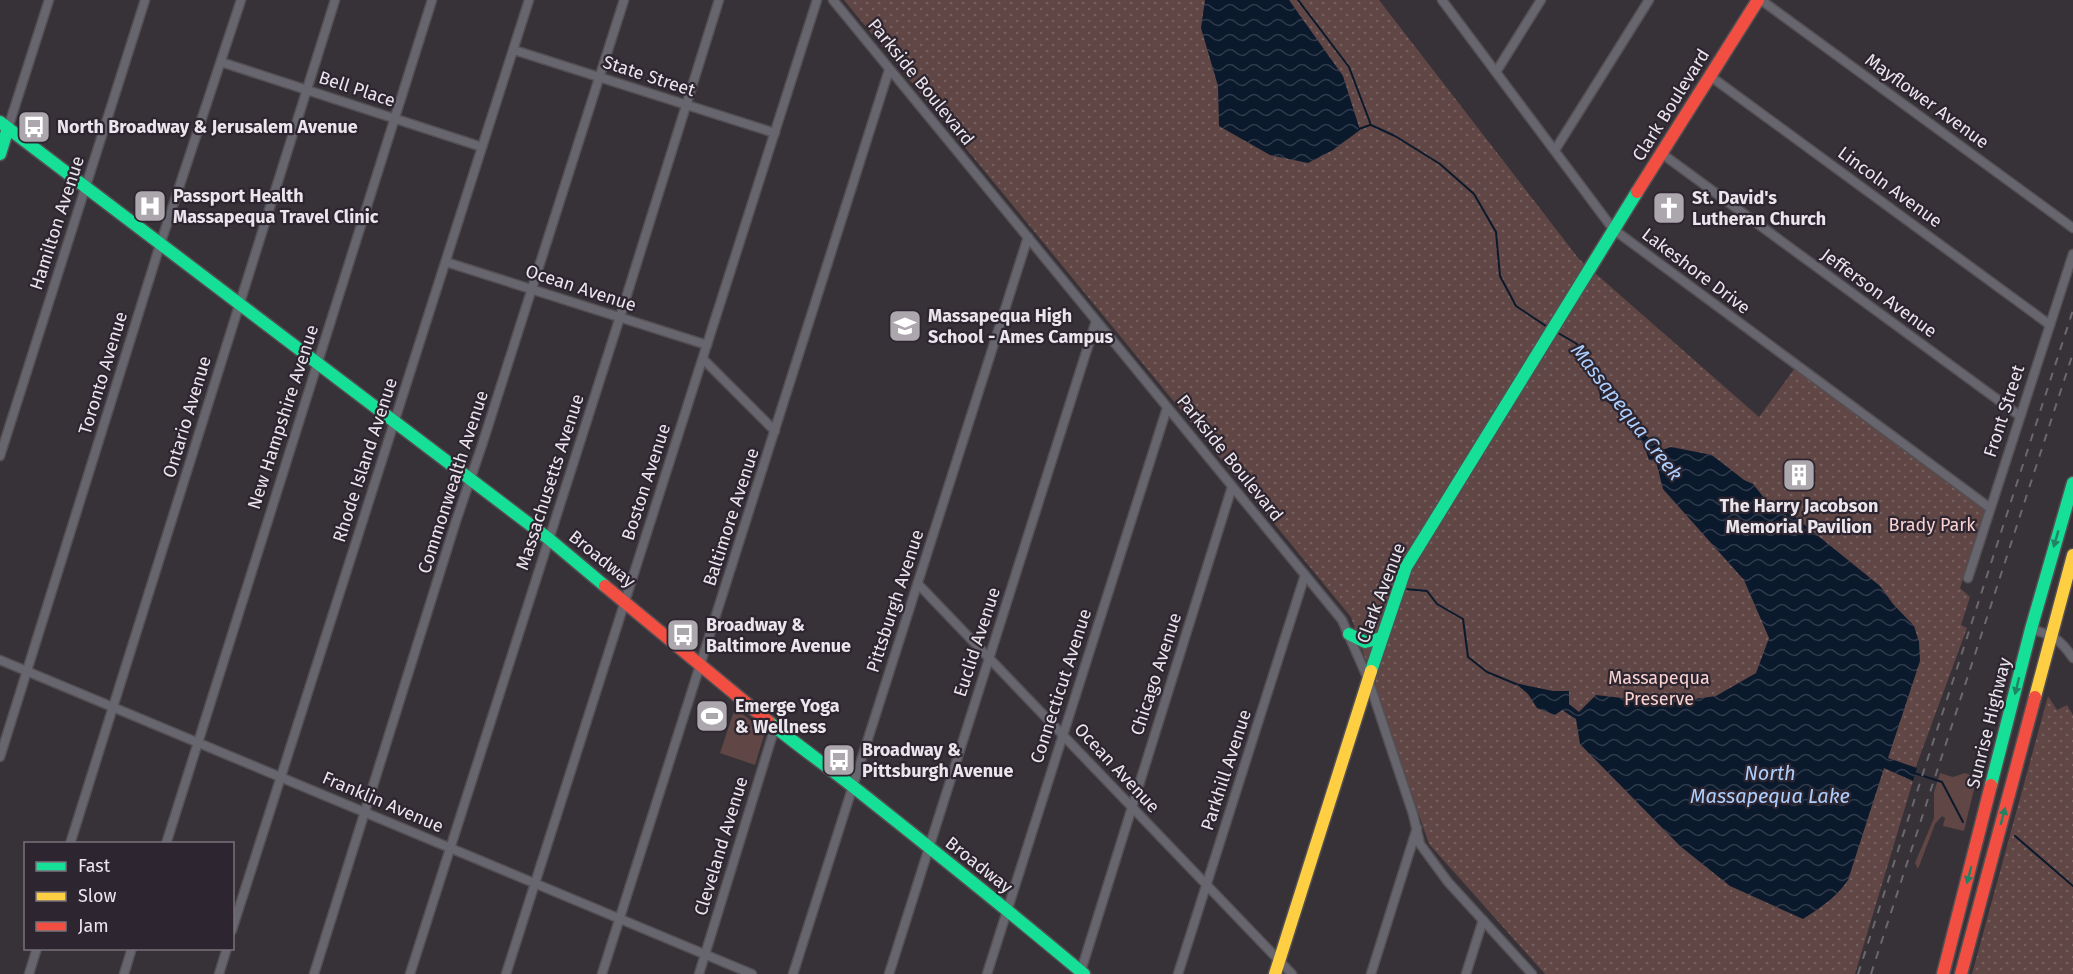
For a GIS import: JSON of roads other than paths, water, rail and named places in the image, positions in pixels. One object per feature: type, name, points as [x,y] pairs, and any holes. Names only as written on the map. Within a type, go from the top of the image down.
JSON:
[{"type":"main road","name":"Clark Boulevard","points":[[1613,229],[1759,0]]},
{"type":"main road","points":[[0,154],[4,125]]},
{"type":"main road","name":"Broadway","points":[[4,125],[549,539],[805,752],[853,786],[1008,910],[1082,973]]},
{"type":"main road","name":"Clark Avenue","points":[[1275,974],[1381,638],[1406,567],[1613,229]]},
{"type":"main road","name":"Sunrise Highway","points":[[1943,974],[2031,629],[2073,483]]},
{"type":"main road","name":"Sunrise Highway","points":[[1961,974],[2073,555]]},
{"type":"main road","points":[[1349,634],[1365,642],[1381,638]]},
{"type":"street","points":[[4,125],[49,0]]},
{"type":"street","name":"Hamilton Avenue","points":[[0,456],[145,0]]},
{"type":"street","name":"Toronto Avenue","points":[[0,758],[160,245],[241,0]]},
{"type":"street","name":"Ontario Avenue","points":[[70,842],[335,0]]},
{"type":"street","name":"New Hampshire Avenue","points":[[166,842],[432,0]]},
{"type":"street","name":"Rhode Island Avenue","points":[[234,924],[530,0]]},
{"type":"street","name":"Commonwealth Avenue","points":[[314,974],[624,0]]},
{"type":"street","name":"Massachusetts Avenue","points":[[411,974],[620,317],[718,0]]},
{"type":"street","name":"Boston Avenue","points":[[506,974],[817,0]]},
{"type":"street","name":"Parkside Boulevard","points":[[833,0],[1342,620],[1368,679],[1417,827],[1420,844],[1426,855],[1532,974]]},
{"type":"street","name":"Lakeshore Drive","points":[[1442,0],[1613,229],[1990,508]]},
{"type":"street","points":[[1496,72],[1541,0]]},
{"type":"street","points":[[1556,150],[1649,0]]},
{"type":"street","name":"Mayflower Avenue","points":[[1759,0],[2073,228]]},
{"type":"street","name":"State Street","points":[[514,50],[775,133]]},
{"type":"street","name":"Bell Place","points":[[221,63],[482,147]]},
{"type":"street","name":"Baltimore Avenue","points":[[602,974],[889,70]]},
{"type":"street","name":"Lincoln Avenue","points":[[1710,76],[2050,325]]},
{"type":"street","name":"Jefferson Avenue","points":[[1661,153],[2020,416]]},
{"type":"street","name":"Pittsburgh Avenue","points":[[793,974],[1028,237]]},
{"type":"street","name":"Front Street","points":[[1968,578],[2073,254]]},
{"type":"street","name":"Ocean Avenue","points":[[446,262],[707,345]]},
{"type":"street","name":"Euclid Avenue","points":[[889,974],[1096,321]]},
{"type":"street","points":[[703,359],[775,431]]},
{"type":"street","name":"Connecticut Avenue","points":[[987,974],[1167,408]]},
{"type":"street","name":"Chicago Avenue","points":[[1082,973],[1131,808],[1232,487]]},
{"type":"street","name":"Parkhill Avenue","points":[[1178,974],[1305,575]]},
{"type":"street","name":"Ocean Avenue","points":[[918,584],[1292,974]]},
{"type":"street","points":[[2031,629],[2051,635],[2066,648],[2073,658]]},
{"type":"street","name":"Franklin Avenue","points":[[0,660],[752,974]]},
{"type":"street","name":"Cleveland Avenue","points":[[699,974],[775,727]]},
{"type":"street","points":[[1371,974],[1417,827]]},
{"type":"street","points":[[1466,974],[1483,920]]},
{"type":"street","points":[[29,974],[36,950]]},
{"type":"street","points":[[124,974],[131,950]]},
{"type":"street","points":[[219,974],[226,950]]},
{"type":"water","points":[[1205,0],[1289,0],[1343,76],[1360,130],[1333,150],[1308,163],[1270,155],[1219,126],[1218,86],[1201,28]]},
{"type":"water","name":"North Massapequa Lake","points":[[1584,358],[1604,378],[1610,390],[1623,404],[1642,432],[1662,450],[1671,447],[1712,455],[1744,480],[1753,484],[1769,504],[1793,511],[1796,518],[1880,586],[1914,626],[1919,642],[1920,661],[1888,758],[1917,768],[1913,781],[1884,768],[1848,880],[1833,897],[1803,919],[1730,886],[1680,846],[1580,744],[1576,719],[1562,710],[1555,715],[1537,708],[1528,694],[1515,683],[1553,691],[1569,691],[1569,704],[1579,712],[1596,695],[1666,703],[1716,696],[1756,673],[1769,638],[1744,580],[1663,489],[1656,461],[1649,460],[1644,445],[1613,406],[1600,397],[1598,383]]},
{"type":"waterway","name":"Massapequa Creek","points":[[1298,0],[1349,67],[1371,125],[1395,136],[1440,164],[1474,194],[1496,232],[1500,276],[1516,306],[1546,326]]},
{"type":"waterway","points":[[1359,129],[1370,125]]},
{"type":"waterway","name":"Massapequa Creek","points":[[1553,330],[1577,344],[1585,360]]},
{"type":"waterway","points":[[1405,589],[1427,591],[1437,604],[1463,619],[1468,657],[1487,672],[1516,684]]},
{"type":"waterway","name":"Massapequa Creek","points":[[1914,773],[1942,782],[1963,822]]},
{"type":"waterway","name":"Massapequa Creek","points":[[2015,836],[2073,886]]},
{"type":"railway","points":[[1858,974],[2073,310]]},
{"type":"railway","points":[[1871,974],[2073,353]]},
{"type":"place","name":"North Broadway & Jerusalem Avenue","points":[[34,127]]},
{"type":"place","name":"Passport Health Massapequa Travel Clinic","points":[[150,206]]},
{"type":"place","name":"St. David's Lutheran Church","points":[[1669,208]]},
{"type":"place","name":"Massapequa High School - Ames Campus","points":[[905,326]]},
{"type":"place","name":"The Harry Jacobson Memorial Pavilion","points":[[1799,475]]},
{"type":"place","name":"Broadway & Baltimore Avenue","points":[[683,635]]},
{"type":"place","name":"Emerge Yoga & Wellness","points":[[712,716]]},
{"type":"place","name":"Broadway & Pittsburgh Avenue","points":[[839,760]]},
{"type":"park label","name":"Brady Park","points":[[1932,525]]},
{"type":"park label","name":"Massapequa Preserve","points":[[1659,688]]}]
